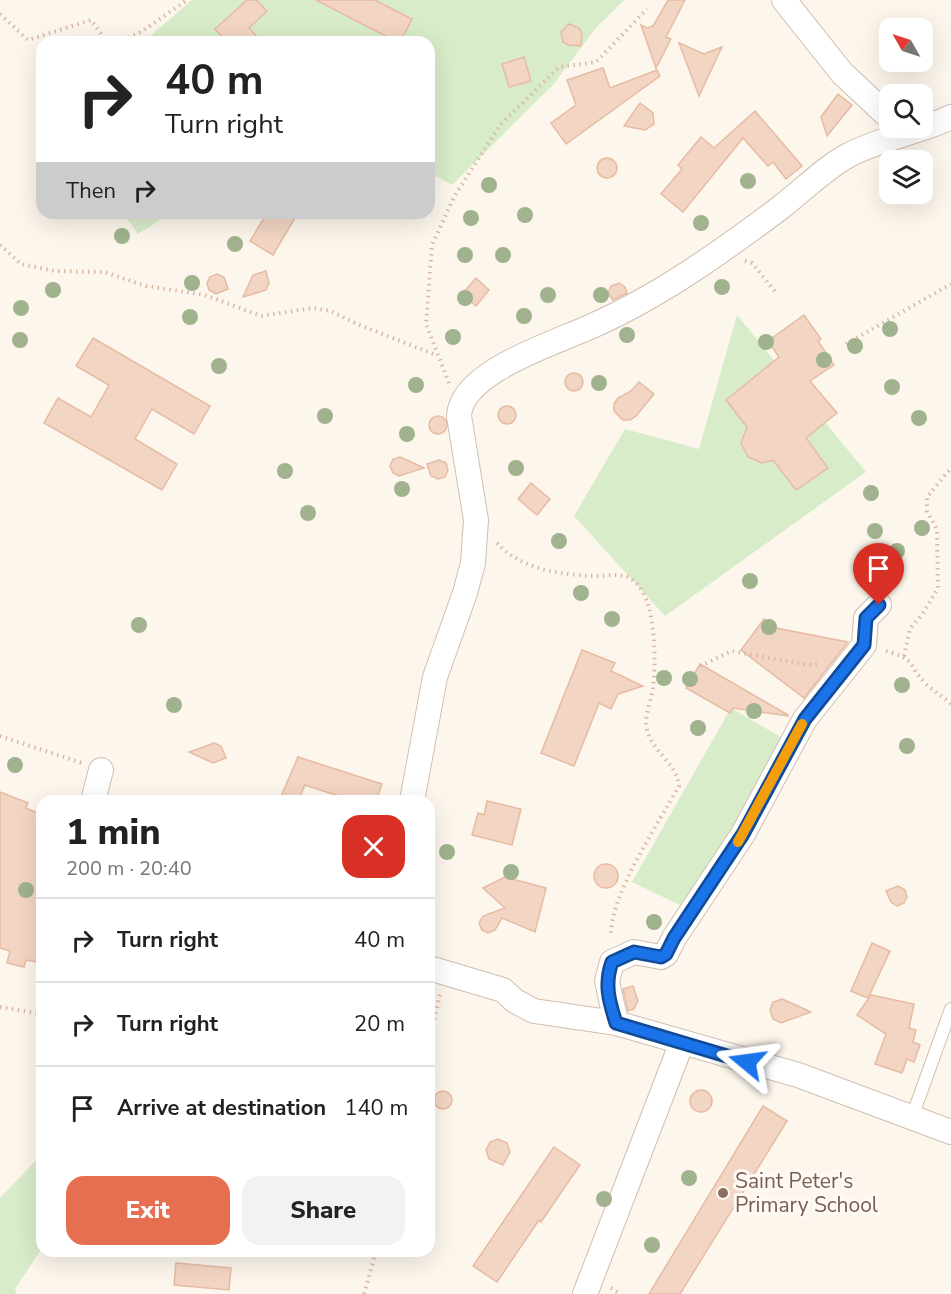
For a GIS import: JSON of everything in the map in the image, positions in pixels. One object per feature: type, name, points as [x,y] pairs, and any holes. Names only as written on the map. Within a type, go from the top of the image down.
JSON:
[{"type":"street","points":[[784,0],[842,73],[879,108]]},
{"type":"street","points":[[933,126],[951,117]]},
{"type":"street","points":[[413,795],[435,677],[473,563],[476,520],[459,405],[473,387],[497,369],[594,326],[662,290],[715,255],[848,155],[879,137]]},
{"type":"street","points":[[616,1023],[607,981],[612,962],[634,952],[661,957],[666,954],[674,938],[743,834],[805,719],[864,645],[866,618],[879,605]]},
{"type":"street","points":[[95,795],[101,770]]},
{"type":"street","points":[[437,970],[503,990],[515,1001],[534,1011],[616,1023],[798,1075],[951,1131]]},
{"type":"street","points":[[585,1294],[682,1042]]},
{"type":"lane","points":[[912,1118],[951,1009]]},
{"type":"path","points":[[131,36],[141,32],[187,0]]},
{"type":"path","points":[[459,405],[436,355],[426,324],[432,245],[454,197],[500,125],[533,92],[559,67],[596,62],[647,9]]},
{"type":"path","points":[[0,14],[28,40],[36,37]]},
{"type":"path","points":[[41,36],[91,20],[102,36]]},
{"type":"path","points":[[0,245],[21,264],[55,271],[104,272],[146,286],[205,295],[261,316],[313,309],[331,311],[357,324],[436,355]]},
{"type":"path","points":[[715,255],[752,263],[777,294]]},
{"type":"path","points":[[846,344],[951,284]]},
{"type":"path","points":[[904,656],[910,629],[924,612],[938,588],[938,529],[927,512],[927,497],[951,468]]},
{"type":"path","points":[[476,520],[505,552],[544,571],[624,576],[636,581],[648,604],[654,650],[653,687],[646,723],[652,745],[677,774],[679,786],[616,905],[611,928],[612,962]]},
{"type":"path","points":[[864,645],[904,656],[914,666],[924,682],[949,699],[951,704]]},
{"type":"path","points":[[700,666],[732,651],[808,665],[845,667]]},
{"type":"path","points":[[0,736],[24,742],[101,770]]},
{"type":"path","points":[[435,988],[437,970]]},
{"type":"path","points":[[0,1007],[36,1013]]},
{"type":"path","points":[[364,1294],[374,1257]]},
{"type":"green space","points":[[192,0],[624,0],[595,29],[553,85],[452,185],[435,175],[435,36],[150,36]]},
{"type":"green space","points":[[127,219],[162,219],[138,234]]},
{"type":"green space","points":[[737,315],[866,472],[665,616],[574,516],[625,429],[699,449]]},
{"type":"green space","points":[[731,708],[803,750],[702,916],[632,882]]},
{"type":"green space","points":[[36,1160],[36,1257],[15,1289],[17,1294],[0,1294],[0,1198]]},
{"type":"building","points":[[247,0],[256,0],[267,11],[249,28],[256,36],[221,36],[215,29]]},
{"type":"building","points":[[316,0],[375,0],[412,19],[403,36],[385,36]]},
{"type":"building","points":[[668,0],[685,0],[666,37],[671,39],[656,68],[641,25],[647,28],[653,26]]},
{"type":"building","points":[[569,24],[579,28],[582,33],[581,46],[568,45],[563,42],[561,32]]},
{"type":"building","points":[[679,43],[704,54],[722,47],[699,96]]},
{"type":"building","points":[[524,57],[531,81],[509,87],[502,64]]},
{"type":"building","points":[[603,68],[610,88],[657,70],[660,76],[566,144],[551,123],[576,105],[567,80]]},
{"type":"building","points":[[838,94],[852,105],[827,136],[821,117]]},
{"type":"building","points":[[640,103],[653,113],[654,124],[645,130],[624,126]]},
{"type":"building","points":[[755,111],[802,166],[786,179],[773,162],[768,166],[743,138],[683,212],[661,194],[682,169],[678,165],[701,137],[714,148]]},
{"type":"building","points":[[607,158],[614,161],[617,168],[614,175],[607,178],[600,175],[597,168],[600,161]]},
{"type":"building","points":[[263,219],[294,219],[273,255],[250,241]]},
{"type":"building","points":[[266,271],[269,283],[266,290],[243,297],[253,275]]},
{"type":"building","points":[[217,274],[224,277],[228,289],[216,294],[209,290],[207,283],[210,277]]},
{"type":"building","points":[[476,278],[489,290],[476,306],[462,294]]},
{"type":"building","points":[[619,283],[625,287],[627,293],[613,300],[608,293],[611,286]]},
{"type":"building","points":[[804,315],[821,339],[818,341],[834,365],[810,381],[837,413],[806,438],[828,468],[796,490],[773,460],[762,463],[748,457],[741,443],[747,427],[726,400],[779,357],[768,341]]},
{"type":"building","points":[[93,338],[210,406],[194,434],[152,409],[135,439],[177,464],[162,490],[44,423],[58,398],[91,417],[109,385],[76,366]]},
{"type":"building","points":[[574,373],[581,375],[583,382],[581,389],[574,391],[567,389],[565,382],[567,375]]},
{"type":"building","points":[[639,382],[654,394],[636,416],[630,420],[623,420],[614,411],[614,404],[618,398],[631,391]]},
{"type":"building","points":[[507,406],[514,408],[516,415],[514,422],[507,424],[500,422],[498,415],[500,408]]},
{"type":"building","points":[[438,416],[444,419],[447,425],[444,431],[438,434],[432,431],[429,425],[432,419]]},
{"type":"building","points":[[400,457],[424,468],[399,476],[393,473],[390,466],[393,459]]},
{"type":"building","points":[[439,460],[446,463],[448,470],[445,477],[438,479],[431,476],[427,464]]},
{"type":"building","points":[[531,483],[550,499],[537,515],[518,499]]},
{"type":"building","points":[[764,619],[776,628],[848,642],[804,698],[741,650]]},
{"type":"building","points":[[582,650],[615,663],[611,671],[643,686],[618,694],[611,709],[599,703],[574,766],[541,753]]},
{"type":"building","points":[[700,664],[788,716],[733,708],[730,713],[686,688]]},
{"type":"building","points":[[214,743],[221,746],[226,758],[213,763],[189,752]]},
{"type":"building","points":[[298,757],[382,784],[378,795],[336,795],[305,785],[301,795],[282,795]]},
{"type":"building","points":[[0,792],[28,803],[26,808],[36,812],[36,962],[26,960],[24,967],[7,963],[10,951],[0,948]]},
{"type":"building","points":[[487,801],[521,809],[512,845],[472,835],[478,813],[484,815]]},
{"type":"building","points":[[606,864],[615,867],[618,876],[615,885],[606,888],[597,885],[594,876],[597,867]]},
{"type":"building","points":[[505,877],[546,888],[535,932],[502,918],[495,930],[488,933],[482,930],[479,923],[483,916],[505,908],[483,888]]},
{"type":"building","points":[[898,886],[905,890],[907,897],[904,903],[897,906],[891,902],[886,891]]},
{"type":"building","points":[[872,943],[890,951],[868,998],[851,991]]},
{"type":"building","points":[[633,986],[638,1001],[634,1009],[628,1011],[623,989]]},
{"type":"building","points":[[871,995],[914,1004],[909,1028],[916,1030],[913,1042],[920,1045],[914,1062],[907,1059],[902,1073],[875,1064],[886,1034],[857,1015]]},
{"type":"building","points":[[782,999],[811,1012],[781,1023],[773,1019],[770,1010],[773,1002]]},
{"type":"building","points":[[697,1090],[705,1090],[712,1097],[712,1105],[705,1112],[697,1112],[690,1105],[690,1097]]},
{"type":"building","points":[[439,1091],[447,1091],[452,1096],[452,1104],[447,1109],[439,1109],[435,1106],[435,1094]]},
{"type":"building","points":[[763,1106],[787,1121],[680,1294],[649,1294]]},
{"type":"building","points":[[498,1139],[507,1143],[510,1152],[503,1165],[489,1159],[486,1150],[490,1142]]},
{"type":"building","points":[[554,1147],[580,1165],[497,1282],[473,1266]]},
{"type":"building","points":[[176,1263],[231,1268],[229,1290],[174,1285]]},
{"type":"slow traffic","points":[[738,842],[802,724]]},
{"type":"place","name":"Saint Peter's Primary School","points":[[723,1193]]},
{"type":"route","points":[[747,1062],[616,1023],[608,992],[609,971],[612,962],[634,952],[661,957],[666,954],[674,938],[743,834],[805,719],[864,645],[866,618],[879,605]]}]
